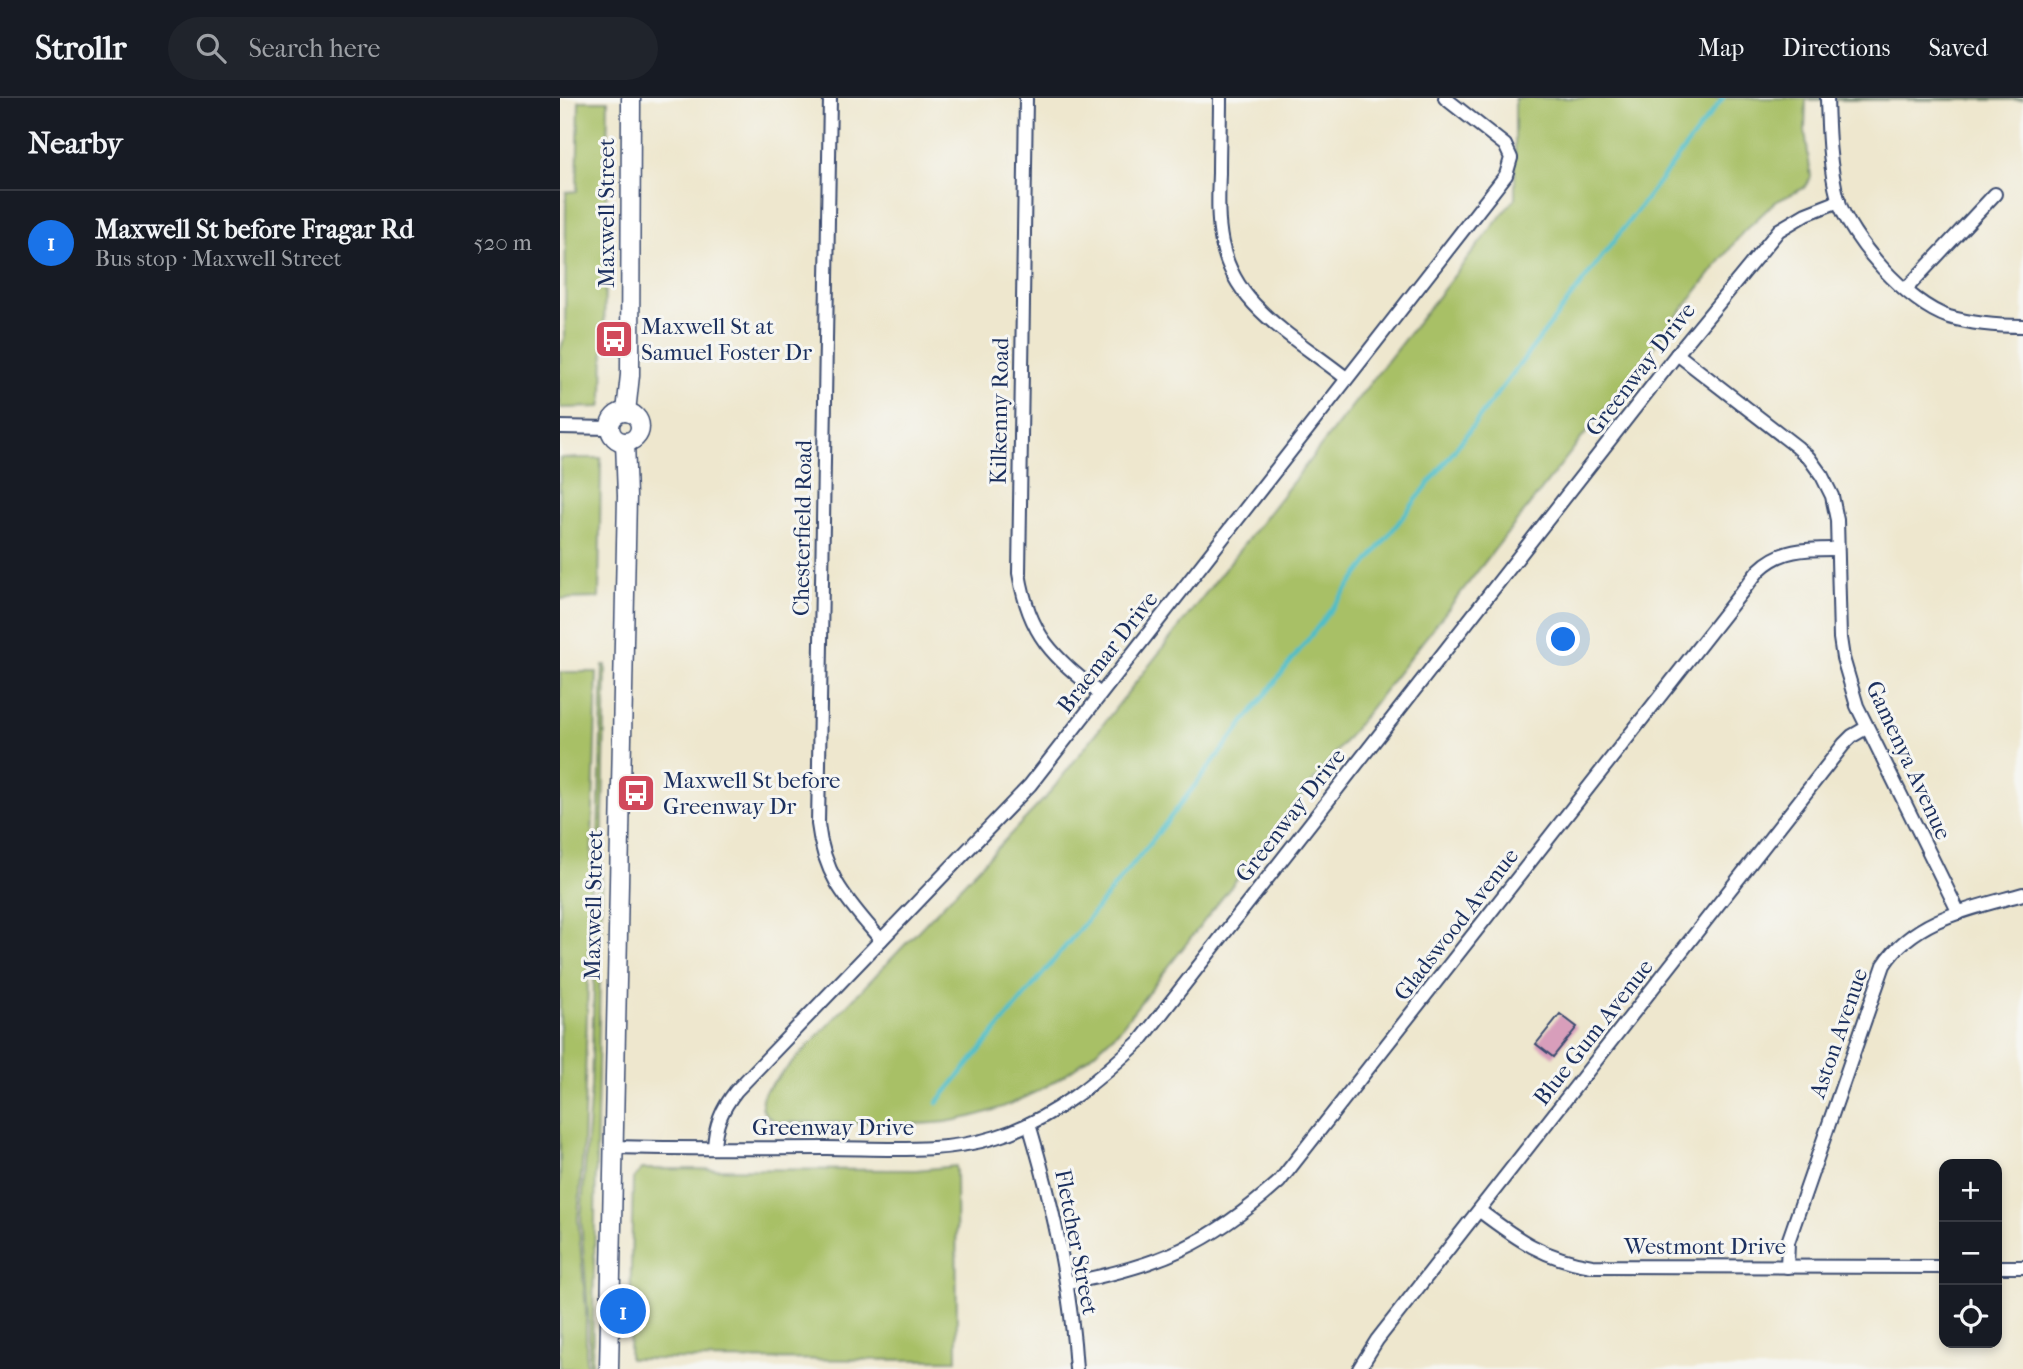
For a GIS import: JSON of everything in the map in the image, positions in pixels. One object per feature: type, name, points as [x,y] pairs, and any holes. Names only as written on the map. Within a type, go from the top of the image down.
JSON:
[{"type":"main road","name":"Maxwell Street","points":[[609,1369],[626,510],[625,442],[635,439],[639,425],[635,416],[625,412],[630,375],[631,98]]},
{"type":"main road","points":[[625,412],[613,418],[610,428],[613,436],[625,442]]},
{"type":"street","name":"Chesterfield Road","points":[[830,98],[818,824],[822,851],[836,886],[881,940]]},
{"type":"street","name":"Kilkenny Road","points":[[1026,98],[1019,573],[1026,603],[1043,641],[1059,661],[1100,694]]},
{"type":"street","points":[[1220,98],[1217,222],[1224,256],[1241,288],[1264,314],[1346,377]]},
{"type":"street","name":"Braemar Drive","points":[[714,1148],[719,1119],[731,1097],[1030,785],[1506,175],[1511,158],[1505,145],[1445,98]]},
{"type":"street","points":[[1827,98],[1829,155],[1839,201],[1864,247],[1886,272],[1930,308],[1949,317],[1988,324],[2023,326]]},
{"type":"street","points":[[1906,289],[1995,194]]},
{"type":"street","name":"Greenway Drive","points":[[613,1147],[938,1148],[995,1138],[1029,1124],[1063,1105],[1090,1085],[1141,1040],[1677,354],[1779,230],[1807,214],[1839,201]]},
{"type":"street","name":"Gamenya Avenue","points":[[1677,354],[1810,458],[1822,476],[1832,496],[1837,520],[1838,621],[1843,657],[1857,706],[1959,913]]},
{"type":"street","points":[[560,427],[610,428]]},
{"type":"street","name":"Gladswood Avenue","points":[[1068,1283],[1127,1270],[1184,1250],[1246,1212],[1279,1182],[1759,570],[1772,559],[1788,552],[1837,549]]},
{"type":"street","name":"Blue Gum Avenue","points":[[1359,1369],[1377,1340],[1844,744],[1866,728]]},
{"type":"street","name":"Aston Avenue","points":[[1787,1268],[1788,1242],[1884,965],[1896,948],[1913,932],[1959,913],[2023,894]]},
{"type":"street","name":"Fletcher Street","points":[[1029,1124],[1057,1223],[1068,1283],[1076,1369]]},
{"type":"street","name":"Westmont Drive","points":[[1480,1211],[1536,1250],[1578,1264],[1605,1267],[1939,1268]]},
{"type":"street","points":[[2002,1268],[2023,1268]]},
{"type":"green space","points":[[1515,98],[2023,100],[1806,100],[1805,130],[1811,177],[1804,188],[1775,202],[1743,232],[1118,1031],[1080,1064],[1039,1091],[1017,1101],[970,1117],[945,1122],[778,1122],[769,1117],[762,1106],[765,1091],[1047,796],[1515,198]]},
{"type":"green space","points":[[579,101],[608,101],[603,397],[601,407],[560,408],[560,352],[565,335],[566,192],[577,191]]},
{"type":"green space","points":[[560,458],[601,458],[599,598],[560,599]]},
{"type":"green space","points":[[603,665],[606,665],[592,1369],[589,1369],[589,1326],[581,1219],[591,1087]]},
{"type":"green space","points":[[560,672],[597,672],[583,1151],[578,1219],[586,1310],[586,1369],[560,1369]]},
{"type":"green space","points":[[956,1166],[957,1360],[629,1359],[633,1179],[642,1169],[916,1170]]},
{"type":"building","points":[[1560,1014],[1577,1027],[1553,1057],[1536,1044]]},
{"type":"waterway","points":[[937,1103],[1155,837],[1723,98]]},
{"type":"place","name":"Maxwell St at Samuel Foster Dr","points":[[614,339]]},
{"type":"place","name":"Maxwell St before Greenway Dr","points":[[636,793]]},
{"type":"place","name":"Maxwell St before Fragar Rd","points":[[623,1311]]}]
